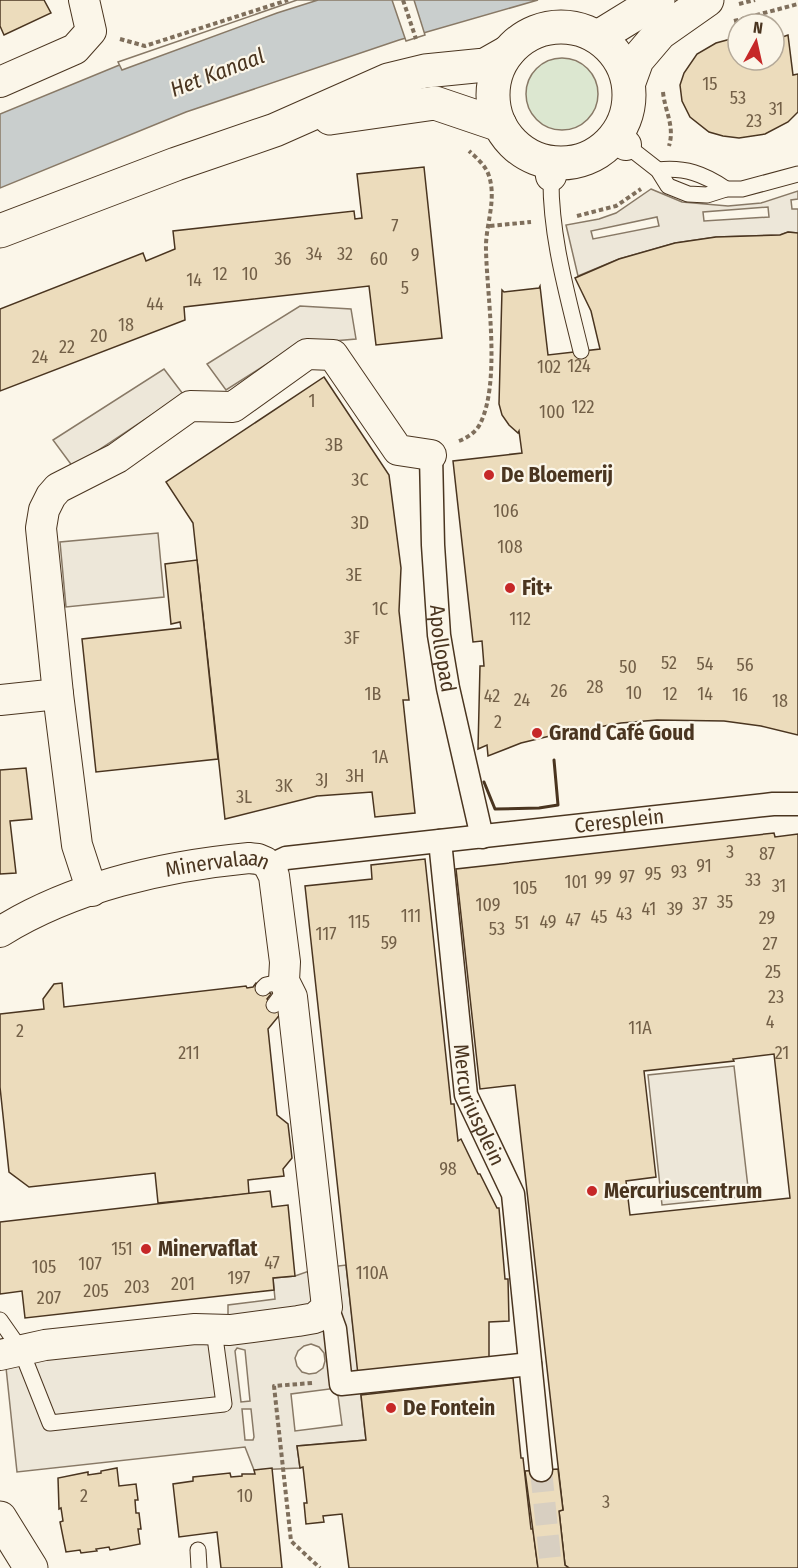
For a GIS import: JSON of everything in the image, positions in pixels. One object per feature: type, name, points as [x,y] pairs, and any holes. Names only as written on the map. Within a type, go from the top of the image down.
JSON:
[{"type":"main road","points":[[598,38],[658,0]]},
{"type":"main road","points":[[629,82],[637,60],[660,33],[707,0]]},
{"type":"main road","points":[[0,231],[286,125],[388,80],[425,71],[485,65],[540,30],[560,27],[580,29],[598,38],[612,49],[623,64],[629,82],[629,101],[621,141],[586,158],[550,169],[529,155],[513,142],[500,125],[494,107],[494,87],[498,69],[508,52]]},
{"type":"main road","points":[[286,125],[435,103],[500,125]]},
{"type":"main road","points":[[0,1518],[31,1568]]},
{"type":"street","points":[[0,82],[75,49],[91,31],[84,0]]},
{"type":"street","points":[[92,891],[77,845],[58,694],[41,528],[44,510],[51,496],[58,488],[117,458],[190,406],[233,407],[308,354],[333,355],[398,450],[431,455]]},
{"type":"street","name":"Apollopad","points":[[431,455],[433,545],[439,635],[448,688],[482,837]]},
{"type":"street","points":[[0,700],[58,694]]},
{"type":"street","name":"Ceresplein","points":[[440,841],[773,804],[798,804]]},
{"type":"street","name":"Minervalaan","points":[[0,932],[58,903],[173,868],[258,858],[269,866],[286,858],[440,841]]},
{"type":"street","name":"Mercuriusplein","points":[[440,841],[466,1095],[513,1194],[541,1470]]},
{"type":"street","points":[[269,866],[276,887],[285,962],[274,992],[292,997],[327,1307],[335,1329],[341,1384],[530,1364]]},
{"type":"street","points":[[10,1352],[45,1345],[195,1329],[214,1330],[315,1318],[327,1307]]},
{"type":"lane","points":[[621,141],[658,170],[668,186],[688,194],[707,195],[726,189],[742,189],[798,174]]},
{"type":"lane","points":[[658,170],[676,168],[697,173],[710,178],[726,189]]},
{"type":"lane","points":[[550,169],[551,204],[556,235],[581,351]]},
{"type":"lane","points":[[0,1320],[10,1352],[50,1423],[224,1404],[214,1330]]},
{"type":"lane","points":[[198,1550],[199,1568]]},
{"type":"path","points":[[91,31],[145,46],[288,0]]},
{"type":"path","points":[[404,0],[417,42]]},
{"type":"path","points":[[431,455],[463,440],[479,427],[487,404],[489,387],[491,329],[486,247],[492,195],[489,175],[479,159],[463,146]]},
{"type":"path","points":[[320,1568],[291,1541],[274,1386],[314,1383],[341,1384]]},
{"type":"green space","points":[[569,58],[588,68],[596,80],[598,94],[596,108],[588,120],[576,128],[555,130],[536,120],[528,108],[526,87],[536,68],[548,60]]},
{"type":"shaded area","points":[[651,189],[682,202],[728,206],[761,203],[798,191],[798,199],[791,200],[792,209],[798,209],[798,233],[716,237],[675,243],[619,259],[578,276],[566,225],[599,219],[616,213]],"holes":[[[768,207],[769,217],[704,221],[703,212]],[[657,217],[659,226],[593,239],[591,231]]]},
{"type":"shaded area","points":[[300,306],[351,309],[356,339],[298,344],[226,390],[207,364]]},
{"type":"shaded area","points":[[164,369],[183,394],[73,467],[53,440]]},
{"type":"shaded area","points":[[158,533],[164,597],[66,607],[60,542]]},
{"type":"shaded area","points":[[734,1066],[749,1196],[662,1205],[648,1075]]},
{"type":"shaded area","points":[[346,1265],[366,1440],[297,1446],[300,1468],[254,1470],[245,1447],[17,1472],[3,1339],[228,1315],[228,1305],[275,1299],[273,1278],[295,1276],[315,1269]],"holes":[[[311,1344],[319,1347],[324,1353],[323,1368],[316,1373],[302,1372],[297,1366],[295,1358],[304,1346]],[[237,1348],[245,1350],[250,1401],[241,1402],[235,1351]],[[337,1388],[342,1425],[295,1431],[291,1394]],[[242,1409],[251,1409],[254,1437],[253,1440],[245,1440]]]},
{"type":"water","name":"Het Kanaal","points":[[307,0],[538,0],[399,40],[186,112],[0,188],[0,114],[117,66]]},
{"type":"pier","points":[[297,0],[318,0],[122,70],[118,62]]},
{"type":"pier","points":[[392,0],[414,0],[425,35],[406,41]]},
{"type":"building","points":[[0,0],[44,0],[51,13],[4,35],[0,26]]},
{"type":"building","points":[[788,35],[793,75],[798,74],[798,112],[788,122],[765,134],[739,138],[709,132],[690,117],[682,101],[680,85],[684,73],[697,54],[716,43],[726,40],[726,72],[786,72],[786,36]]},
{"type":"building","points":[[424,167],[442,338],[376,345],[369,286],[184,307],[185,320],[0,391],[0,309],[143,253],[146,261],[175,249],[173,231],[354,211],[355,219],[362,218],[357,174]]},
{"type":"building","points":[[788,232],[798,233],[798,735],[761,726],[724,721],[657,720],[621,723],[554,735],[521,743],[488,756],[487,745],[478,749],[480,666],[484,666],[482,641],[473,642],[453,461],[522,453],[519,431],[518,433],[509,425],[502,415],[499,404],[502,290],[504,292],[539,288],[540,286],[548,355],[600,349],[591,311],[575,278],[619,259],[675,243],[716,237],[780,235]]},
{"type":"building","points":[[324,377],[389,475],[401,568],[399,611],[409,700],[403,700],[415,813],[375,817],[372,792],[317,796],[225,819],[193,523],[166,482]]},
{"type":"building","points":[[197,560],[218,759],[96,772],[82,639],[181,628],[180,622],[171,624],[165,564]]},
{"type":"building","points":[[26,768],[32,819],[10,821],[16,873],[0,874],[0,770]]},
{"type":"building","points":[[774,833],[775,837],[798,834],[798,1568],[569,1568],[565,1565],[559,1511],[563,1510],[515,1085],[480,1089],[456,869]],"holes":[[[774,1054],[790,1198],[630,1215],[626,1181],[656,1177],[644,1071]]]},
{"type":"building","points":[[425,859],[451,1104],[454,1104],[458,1141],[461,1139],[478,1174],[499,1208],[505,1279],[508,1279],[509,1321],[489,1322],[489,1360],[358,1375],[305,886],[372,879],[371,865]]},
{"type":"building","points":[[62,983],[64,1007],[246,986],[247,988],[253,987],[256,983],[271,994],[267,999],[282,1012],[268,1029],[277,1115],[288,1124],[292,1158],[283,1169],[284,1176],[248,1180],[249,1194],[158,1203],[155,1173],[29,1187],[9,1172],[0,1087],[0,1014],[44,1009],[43,999],[54,984]]},
{"type":"building","name":"Minervaflat","points":[[270,1191],[272,1207],[288,1205],[295,1276],[273,1278],[274,1290],[25,1318],[22,1291],[0,1294],[0,1222]]},
{"type":"building","points":[[513,1378],[521,1458],[523,1458],[538,1568],[349,1568],[342,1514],[323,1516],[324,1522],[306,1524],[304,1503],[307,1503],[303,1467],[300,1468],[297,1446],[366,1440],[361,1395]]},
{"type":"building","points":[[117,1468],[119,1486],[136,1484],[138,1500],[135,1500],[141,1529],[138,1529],[140,1544],[110,1550],[109,1547],[81,1553],[80,1550],[66,1552],[60,1522],[63,1521],[61,1508],[59,1509],[58,1478],[88,1472],[88,1475],[101,1473],[101,1471]]},
{"type":"building","points":[[272,1468],[282,1568],[221,1568],[217,1532],[179,1537],[173,1484],[193,1481],[193,1477],[230,1473],[231,1477],[242,1476],[242,1474],[255,1474],[254,1470]]},
{"type":"building","points":[[558,1469],[563,1510],[559,1511],[565,1565],[569,1568],[538,1568],[525,1471]]},
{"type":"tunnel","points":[[541,1470],[551,1568]]},
{"type":"wall","points":[[484,782],[495,809],[558,805],[554,760]]},
{"type":"place","name":"De Bloemerij","points":[[489,475]]},
{"type":"place","name":"Fit+","points":[[510,588]]},
{"type":"place","name":"Grand Café Goud","points":[[537,733]]},
{"type":"place","name":"Mercuriuscentrum","points":[[592,1191]]},
{"type":"place","name":"Minervaflat","points":[[146,1249]]},
{"type":"place","name":"De Fontein","points":[[391,1408]]}]
